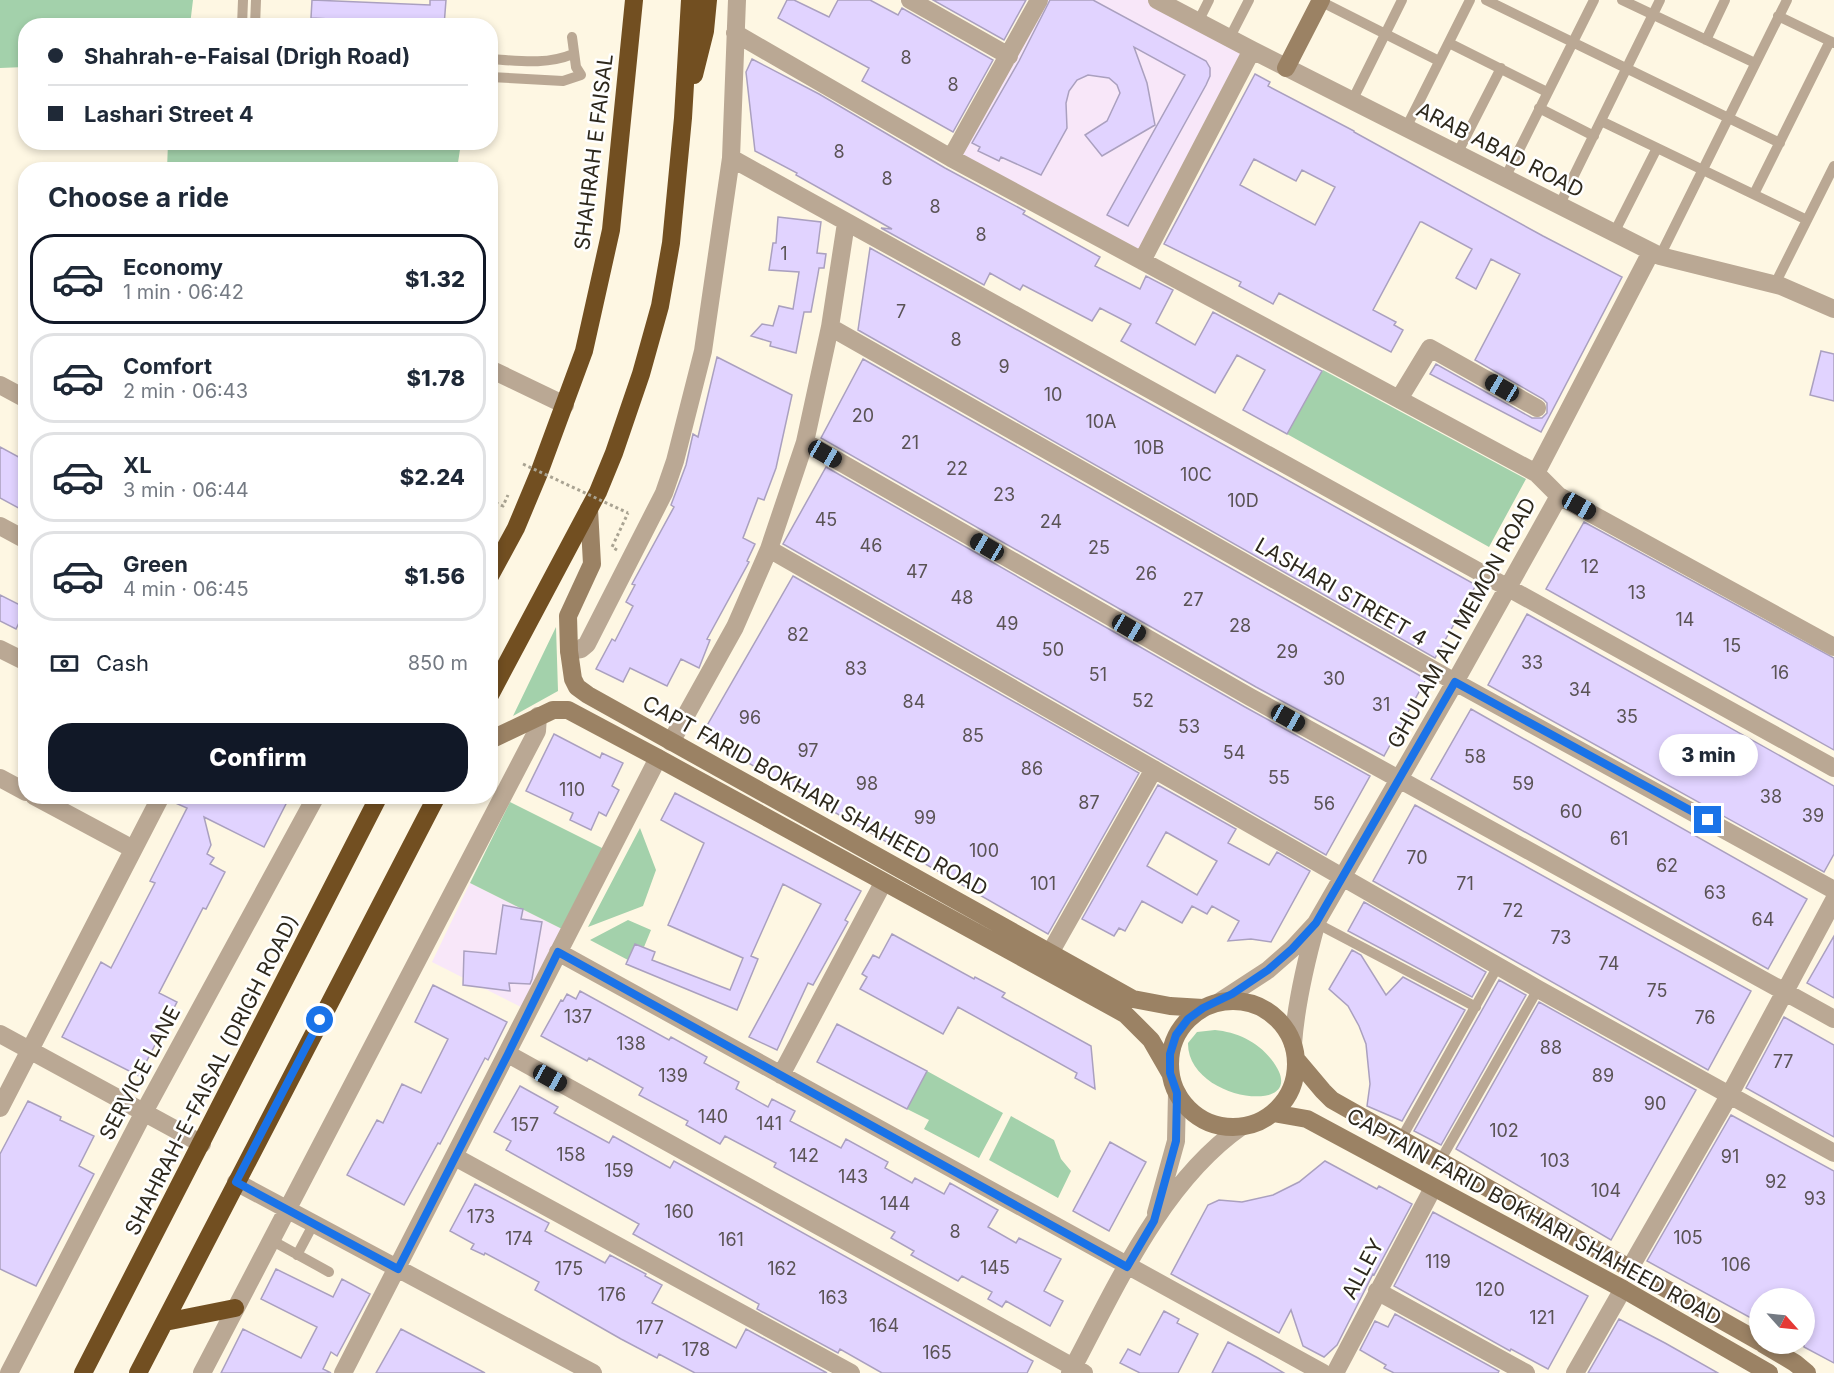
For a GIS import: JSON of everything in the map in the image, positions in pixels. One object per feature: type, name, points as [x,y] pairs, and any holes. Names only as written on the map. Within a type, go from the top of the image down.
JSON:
[{"type":"highway","name":"SHAHRAH E FAISAL","points":[[498,560],[516,528],[584,351],[611,230],[634,0]]},
{"type":"highway","points":[[498,680],[590,509],[614,453],[641,374],[660,306],[671,243],[683,118],[690,0]]},
{"type":"highway","points":[[683,118],[705,31],[708,0]]},
{"type":"highway","name":"SHAHRAH-E-FAISAL (DRIGH ROAD)","points":[[84,1373],[375,804]]},
{"type":"highway","points":[[138,1373],[433,804]]},
{"type":"highway","points":[[165,1322],[235,1308]]},
{"type":"street","points":[[569,651],[580,649],[587,644],[664,493],[675,461],[703,351],[731,158],[737,0]]},
{"type":"street","points":[[910,0],[1009,56]]},
{"type":"street","points":[[951,158],[1039,0]]},
{"type":"street","name":"ARAB ABAD ROAD","points":[[1157,0],[1229,39],[1655,254],[1775,284],[1834,309]]},
{"type":"street","points":[[1286,68],[1319,0]]},
{"type":"street","points":[[735,33],[951,158],[1536,473]]},
{"type":"street","points":[[1142,261],[1252,50]]},
{"type":"street","points":[[731,158],[1834,768]]},
{"type":"street","points":[[671,742],[735,627],[769,549],[805,442],[830,327],[846,223]]},
{"type":"street","name":"GHULAM ALI MEMON ROAD","points":[[1316,923],[1399,781],[1559,495],[1536,473],[1655,254]]},
{"type":"street","name":"LASHARI STREET 4","points":[[830,327],[1455,682],[1834,890]]},
{"type":"street","points":[[1399,399],[1430,348],[1537,408]]},
{"type":"street","points":[[498,373],[565,405]]},
{"type":"street","points":[[0,385],[18,395]]},
{"type":"street","points":[[805,442],[1399,781],[1834,1019]]},
{"type":"street","points":[[1559,495],[1834,647]]},
{"type":"street","name":"CAPT FARID BOKHARI SHAHEED ROAD","points":[[590,509],[592,564],[568,616],[569,651],[573,679],[577,687],[671,742],[1133,999],[1170,1006],[1211,1005]]},
{"type":"street","points":[[0,526],[18,536]]},
{"type":"street","points":[[769,549],[1538,989],[1834,1153]]},
{"type":"street","points":[[0,649],[18,658]]},
{"type":"street","name":"CAPT FARID BOKHARI SHAHEED ROAD","points":[[498,736],[554,710],[568,710],[1125,1014],[1151,1040],[1170,1073]]},
{"type":"street","points":[[202,1373],[532,742],[539,726],[538,716]]},
{"type":"street","points":[[344,1373],[658,758]]},
{"type":"street","points":[[1050,953],[1154,769]]},
{"type":"street","points":[[0,778],[18,788]]},
{"type":"street","points":[[49,804],[133,849]]},
{"type":"street","points":[[0,1108],[156,804]]},
{"type":"street","name":"SERVICE LANE","points":[[9,1373],[144,1112],[312,804]]},
{"type":"street","points":[[781,1075],[883,883]]},
{"type":"street","points":[[1630,1268],[1730,1094],[1834,900]]},
{"type":"street","points":[[1316,923],[1295,1015],[1294,1079],[1286,1098],[1272,1113],[1252,1125],[1229,1127],[1206,1122],[1189,1110],[1177,1093],[1170,1073],[1170,1054],[1176,1035],[1188,1019],[1268,970],[1316,923]]},
{"type":"street","points":[[558,952],[1323,1373]]},
{"type":"street","points":[[1211,1005],[1235,1000],[1252,1003],[1267,1010],[1287,1031],[1295,1051]]},
{"type":"street","points":[[0,1034],[202,1144]]},
{"type":"street","name":"CAPTAIN FARID BOKHARI SHAHEED ROAD","points":[[1295,1051],[1332,1100],[1749,1336]]},
{"type":"street","points":[[508,1054],[1076,1371],[1127,1267],[1154,1221],[1204,1157],[1241,1127]]},
{"type":"street","points":[[1154,1221],[1176,1141],[1177,1093]]},
{"type":"street","name":"CAPTAIN FARID BOKHARI SHAHEED ROAD","points":[[1272,1113],[1307,1119],[1623,1288],[1769,1373]]},
{"type":"street","points":[[455,1157],[850,1373]]},
{"type":"street","points":[[236,1182],[593,1373]]},
{"type":"street","name":"ALLEY","points":[[1335,1373],[1433,1188]]},
{"type":"street","points":[[1575,1373],[1623,1288]]},
{"type":"street","points":[[1377,1291],[1526,1373]]},
{"type":"street","name":"CAPTAIN FARID BOKHARI SHAHEED ROAD","points":[[1780,1354],[1807,1373]]},
{"type":"lane","points":[[242,18],[243,0]]},
{"type":"lane","points":[[255,18],[256,0]]},
{"type":"lane","points":[[1198,22],[1209,0]]},
{"type":"lane","points":[[1229,39],[1249,0]]},
{"type":"lane","points":[[1319,0],[1439,61]]},
{"type":"lane","points":[[1352,101],[1402,0]]},
{"type":"lane","points":[[1406,128],[1470,0]]},
{"type":"lane","points":[[1486,0],[1780,142]]},
{"type":"lane","points":[[1505,178],[1594,0]]},
{"type":"lane","points":[[1622,0],[1755,63]]},
{"type":"lane","points":[[1559,206],[1660,0]]},
{"type":"lane","points":[[1706,40],[1725,0]]},
{"type":"lane","points":[[1655,254],[1702,170],[1787,0]]},
{"type":"lane","points":[[1754,194],[1832,42],[1778,16]]},
{"type":"lane","points":[[498,78],[563,81],[581,75],[576,67],[572,38]]},
{"type":"lane","points":[[1449,43],[1547,92]]},
{"type":"lane","points":[[498,59],[545,62],[557,61],[573,54]]},
{"type":"lane","points":[[1457,154],[1501,68]]},
{"type":"lane","points":[[1539,108],[1594,136]]},
{"type":"lane","points":[[1601,121],[1807,220]]},
{"type":"lane","points":[[1614,233],[1657,148]]},
{"type":"lane","points":[[1775,284],[1834,166]]},
{"type":"lane","points":[[1316,923],[1476,1007]]},
{"type":"lane","points":[[1401,1139],[1498,966]]},
{"type":"lane","points":[[1440,1161],[1538,989]]},
{"type":"lane","points":[[297,1255],[314,1223]]},
{"type":"lane","points":[[271,1240],[329,1272]]},
{"type":"path","points":[[523,464],[628,513],[612,547]]},
{"type":"path","points":[[498,504],[503,506]]},
{"type":"shaded area","points":[[1039,0],[1157,0],[1252,50],[1142,261],[951,158]]},
{"type":"shaded area","points":[[470,883],[568,932],[529,1011],[432,962]]},
{"type":"green space","points":[[0,0],[193,0],[191,18],[18,18],[18,67],[0,68]]},
{"type":"green space","points":[[168,150],[460,150],[458,162],[167,162]]},
{"type":"green space","points":[[1323,370],[1526,479],[1489,547],[1287,434]]},
{"type":"green space","points":[[556,627],[558,691],[513,716]]},
{"type":"green space","points":[[510,802],[610,852],[568,932],[470,883]]},
{"type":"green space","points":[[640,828],[656,870],[643,906],[588,927]]},
{"type":"green space","points":[[628,920],[651,930],[644,947],[635,944],[628,960],[590,940]]},
{"type":"green space","points":[[1215,1030],[1246,1038],[1259,1047],[1271,1059],[1281,1078],[1278,1090],[1265,1096],[1247,1096],[1226,1090],[1207,1079],[1193,1063],[1188,1043],[1197,1032]]},
{"type":"green space","points":[[927,1071],[1003,1113],[979,1158],[924,1129],[929,1120],[907,1109]]},
{"type":"green space","points":[[1011,1116],[1054,1140],[1061,1159],[1071,1171],[1058,1198],[989,1160]]},
{"type":"building","points":[[312,0],[430,5],[430,0],[446,0],[445,18],[311,18]]},
{"type":"building","points":[[787,0],[794,0],[829,17],[838,0],[870,0],[898,15],[902,8],[993,60],[953,132],[862,81],[869,68],[778,18]]},
{"type":"building","points":[[933,0],[1026,0],[1004,40]]},
{"type":"building","points":[[1050,0],[1093,0],[1206,61],[1210,68],[1210,76],[1206,85],[1128,226],[1107,215],[1185,75],[1134,47],[1147,83],[1155,125],[1102,156],[1085,135],[1107,121],[1120,93],[1117,85],[1109,78],[1088,75],[1077,80],[1069,91],[1066,103],[1067,128],[1041,175],[1001,157],[999,161],[978,151],[980,147],[972,143],[1019,61]]},
{"type":"building","points":[[752,59],[819,94],[945,168],[1025,211],[1023,214],[1100,257],[1095,266],[1140,289],[1146,276],[1173,290],[1156,323],[1195,345],[1213,312],[1322,371],[1287,434],[1243,410],[1265,370],[1237,355],[1215,393],[1121,341],[1131,324],[1100,308],[1092,321],[1023,285],[1020,290],[990,273],[984,285],[881,228],[892,229],[755,151],[746,72]]},
{"type":"building","points":[[1255,74],[1270,82],[1268,86],[1622,277],[1541,432],[1430,374],[1436,364],[1532,418],[1542,418],[1547,413],[1547,403],[1543,399],[1475,360],[1520,274],[1491,259],[1476,289],[1456,278],[1472,249],[1422,222],[1373,310],[1396,322],[1394,325],[1403,330],[1391,352],[1279,293],[1273,304],[1239,286],[1241,282],[1164,244]],"holes":[[[1254,159],[1296,181],[1302,170],[1335,187],[1315,225],[1240,185]]]},
{"type":"building","points":[[778,217],[821,222],[817,253],[826,254],[824,268],[819,268],[811,312],[804,312],[796,353],[770,346],[771,342],[751,336],[762,324],[773,326],[779,306],[793,309],[799,272],[769,270],[773,243],[776,243]]},
{"type":"building","points":[[870,248],[1476,585],[1435,658],[858,330]]},
{"type":"building","points":[[1821,351],[1834,354],[1834,401],[1810,395]]},
{"type":"building","points":[[717,357],[792,395],[776,468],[764,500],[758,498],[743,538],[755,544],[747,561],[749,562],[707,639],[710,640],[699,668],[681,659],[667,686],[630,668],[623,682],[596,669],[612,639],[615,641],[633,606],[626,602],[635,585],[632,584],[674,507],[671,505],[686,465],[693,434],[698,437]]},
{"type":"building","points":[[863,359],[1426,679],[1384,756],[1256,687],[821,438]]},
{"type":"building","points":[[0,447],[18,457],[18,508],[0,498]]},
{"type":"building","points":[[826,467],[1370,776],[1326,855],[783,544]]},
{"type":"building","points":[[1584,522],[1834,658],[1834,750],[1546,589]]},
{"type":"building","points":[[793,576],[1139,773],[1048,934],[701,736]]},
{"type":"building","points":[[0,595],[18,604],[18,625],[16,629],[0,621]]},
{"type":"building","points":[[1527,614],[1834,786],[1834,854],[1824,872],[1488,685]]},
{"type":"building","points":[[1471,709],[1807,899],[1768,969],[1431,779]]},
{"type":"building","points":[[554,734],[600,758],[602,753],[623,763],[612,786],[619,790],[606,816],[599,812],[591,830],[570,820],[573,813],[526,791]]},
{"type":"building","points":[[1158,785],[1236,829],[1228,843],[1269,865],[1277,852],[1310,871],[1271,942],[1251,939],[1228,941],[1239,921],[1212,906],[1207,914],[1192,906],[1182,923],[1142,901],[1125,931],[1119,928],[1114,936],[1082,919]],"holes":[[[1166,832],[1217,861],[1197,895],[1147,866]]]},
{"type":"building","points":[[675,793],[861,891],[845,920],[848,922],[813,985],[808,983],[777,1050],[749,1037],[821,904],[783,884],[751,956],[758,959],[737,1010],[626,964],[635,944],[655,952],[652,960],[730,990],[743,958],[668,925],[704,843],[661,820]]},
{"type":"building","points":[[178,804],[286,804],[264,847],[204,817],[211,845],[207,854],[214,858],[210,864],[225,872],[206,909],[203,908],[159,993],[177,1002],[139,1076],[62,1037],[101,962],[111,968],[155,883],[150,881],[187,808]]},
{"type":"building","points":[[1415,805],[1751,991],[1708,1070],[1373,881]]},
{"type":"building","points":[[1364,902],[1486,972],[1472,997],[1348,931]]},
{"type":"building","points":[[503,905],[523,909],[521,919],[542,922],[530,984],[509,983],[510,991],[463,985],[464,951],[496,954]]},
{"type":"building","points":[[892,934],[974,979],[975,977],[1005,993],[1002,997],[1091,1046],[1095,1089],[1075,1078],[1077,1073],[958,1007],[943,1034],[860,989],[867,977],[862,974],[873,955],[879,958]]},
{"type":"building","points":[[1834,936],[1834,998],[1807,983]]},
{"type":"building","points":[[1352,950],[1361,955],[1386,995],[1403,977],[1465,1010],[1402,1121],[1367,1106],[1370,1084],[1366,1044],[1348,1006],[1329,989]]},
{"type":"building","points":[[1499,980],[1526,995],[1441,1145],[1414,1131]]},
{"type":"building","points":[[433,985],[507,1022],[488,1060],[485,1058],[440,1144],[438,1143],[404,1205],[347,1175],[377,1120],[383,1123],[402,1084],[421,1093],[448,1039],[415,1022]]},
{"type":"building","points":[[580,991],[669,1040],[671,1037],[707,1057],[704,1063],[739,1082],[736,1089],[768,1107],[772,1099],[795,1111],[790,1121],[841,1148],[846,1139],[888,1162],[885,1168],[912,1183],[915,1178],[944,1194],[950,1183],[998,1210],[988,1227],[1016,1243],[1019,1238],[1061,1259],[1044,1291],[1063,1301],[1050,1326],[1006,1301],[1002,1307],[988,1299],[992,1292],[962,1276],[958,1281],[911,1255],[914,1251],[891,1238],[895,1232],[774,1167],[776,1163],[725,1136],[720,1144],[686,1125],[688,1121],[639,1095],[643,1088],[589,1058],[587,1061],[541,1036],[561,1000],[563,1001],[567,994],[576,999]]},
{"type":"building","points":[[1539,1002],[1696,1090],[1611,1240],[1456,1149]]},
{"type":"building","points":[[1784,1017],[1834,1045],[1834,1137],[1746,1088]]},
{"type":"building","points":[[837,1024],[927,1071],[907,1109],[817,1062]]},
{"type":"building","points":[[520,1086],[558,1107],[554,1113],[609,1143],[613,1136],[670,1168],[674,1161],[1033,1361],[1027,1373],[882,1373],[840,1349],[838,1353],[757,1309],[759,1304],[633,1234],[639,1224],[506,1150],[511,1141],[494,1132]]},
{"type":"building","points":[[28,1101],[94,1136],[79,1166],[94,1174],[36,1286],[0,1269],[0,1154]]},
{"type":"building","points":[[1731,1115],[1834,1171],[1834,1363],[1815,1353],[1815,1288],[1749,1288],[1749,1317],[1647,1261]]},
{"type":"building","points":[[1110,1142],[1146,1162],[1109,1231],[1073,1211]]},
{"type":"building","points":[[1325,1161],[1377,1189],[1379,1186],[1412,1204],[1337,1345],[1324,1357],[1303,1346],[1291,1310],[1279,1333],[1171,1274],[1208,1205],[1219,1200],[1242,1202],[1273,1195],[1299,1182]]},
{"type":"building","points":[[475,1184],[549,1223],[545,1231],[605,1263],[610,1255],[646,1274],[645,1276],[662,1285],[652,1303],[736,1348],[746,1329],[827,1373],[695,1373],[659,1354],[657,1358],[621,1339],[535,1290],[539,1282],[485,1253],[484,1255],[471,1249],[474,1244],[450,1231]]},
{"type":"building","points":[[1433,1212],[1588,1296],[1548,1369],[1511,1349],[1510,1351],[1394,1286]]},
{"type":"building","points":[[276,1269],[333,1297],[342,1279],[370,1294],[337,1356],[331,1352],[323,1369],[331,1373],[221,1373],[243,1329],[301,1358],[317,1327],[261,1299]]},
{"type":"building","points":[[1164,1311],[1179,1319],[1177,1323],[1198,1334],[1178,1373],[1140,1373],[1120,1363],[1128,1349],[1140,1355]]},
{"type":"building","points":[[1395,1314],[1499,1371],[1498,1373],[1394,1373],[1384,1368],[1386,1365],[1360,1350],[1375,1321],[1388,1327]]},
{"type":"building","points":[[1619,1319],[1665,1343],[1718,1373],[1588,1373]]},
{"type":"building","points":[[401,1329],[485,1373],[376,1373]]},
{"type":"building","points":[[1228,1342],[1258,1358],[1284,1373],[1212,1373]]},
{"type":"route","points":[[320,1020],[236,1182],[398,1269],[558,952],[1127,1267],[1154,1221],[1176,1141],[1177,1093],[1170,1073],[1170,1054],[1176,1035],[1188,1019],[1203,1008],[1219,1002],[1268,970],[1316,923],[1455,682],[1708,820]]}]
